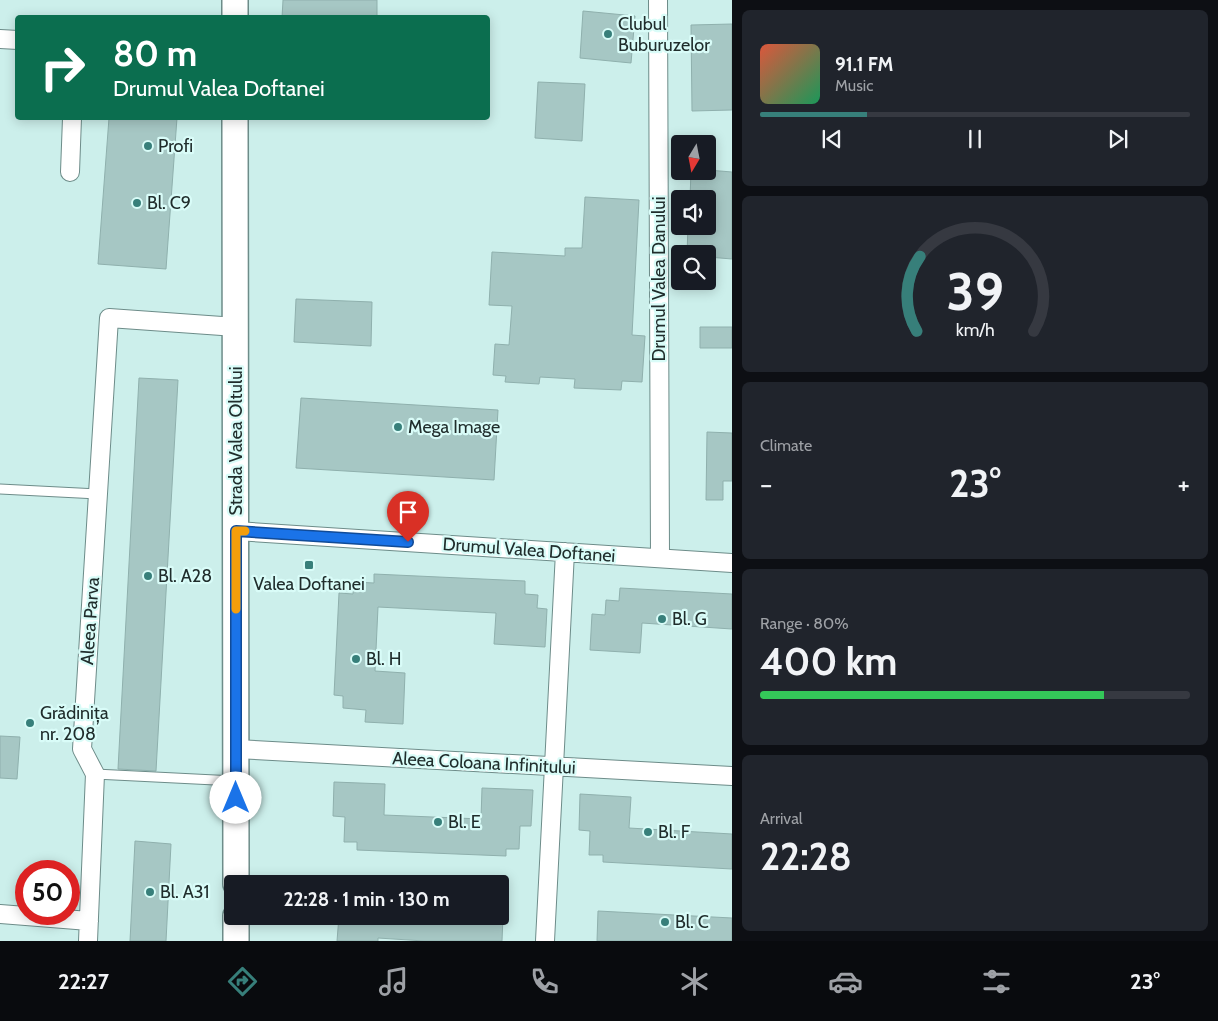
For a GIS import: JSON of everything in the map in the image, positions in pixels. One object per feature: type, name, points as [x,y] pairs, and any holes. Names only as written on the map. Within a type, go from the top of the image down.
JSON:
[{"type":"main road","points":[[235,0],[235,15]]},
{"type":"main road","name":"Strada Valea Oltului","points":[[235,120],[236,875]]},
{"type":"main road","points":[[236,925],[236,941]]},
{"type":"street","name":"Drumul Valea Danului","points":[[658,0],[660,558]]},
{"type":"street","points":[[0,39],[15,40]]},
{"type":"street","points":[[70,172],[72,120]]},
{"type":"street","name":"Aleea Parva","points":[[95,774],[82,749],[109,318],[236,327]]},
{"type":"street","name":"Drumul Valea Doftanei","points":[[236,531],[732,563]]},
{"type":"street","points":[[545,941],[565,552]]},
{"type":"street","name":"Aleea Coloana Infinitului","points":[[236,749],[732,776]]},
{"type":"street","points":[[88,941],[95,774]]},
{"type":"street","points":[[0,914],[88,921]]},
{"type":"lane","points":[[0,489],[98,494]]},
{"type":"lane","points":[[95,774],[236,781]]},
{"type":"building","points":[[283,0],[377,0],[377,15],[282,15]]},
{"type":"building","name":"Clubul Buburuzelor","points":[[583,11],[635,16],[631,63],[580,58]]},
{"type":"building","points":[[732,24],[732,110],[692,111],[691,25]]},
{"type":"building","points":[[538,82],[585,84],[582,141],[535,138]]},
{"type":"building","name":"Bl. C9","points":[[109,120],[177,120],[166,269],[98,264]]},
{"type":"building","points":[[716,171],[732,172],[732,259],[716,258],[716,245],[687,245],[688,235],[716,235],[716,190],[690,190],[691,180],[716,180]]},
{"type":"building","points":[[585,197],[639,200],[632,335],[645,336],[642,382],[622,381],[621,390],[574,388],[575,379],[540,377],[539,384],[505,382],[506,376],[493,375],[495,344],[509,345],[512,306],[489,305],[492,252],[565,256],[565,248],[582,248]]},
{"type":"building","points":[[296,299],[372,302],[371,346],[294,342]]},
{"type":"building","points":[[700,327],[732,327],[732,348],[700,348]]},
{"type":"building","name":"Bl. A28","points":[[139,378],[178,380],[156,771],[118,769]]},
{"type":"building","name":"Mega Image","points":[[301,398],[498,410],[494,480],[296,468]]},
{"type":"building","points":[[707,432],[732,433],[732,481],[723,481],[723,500],[706,500]]},
{"type":"building","name":"Bl. H","points":[[374,574],[525,581],[525,594],[538,595],[537,608],[547,609],[545,647],[494,644],[496,613],[378,607],[375,671],[405,673],[403,724],[365,722],[366,710],[343,708],[343,696],[334,695],[339,593],[353,594],[354,582],[374,583]]},
{"type":"building","name":"Bl. G","points":[[620,588],[732,594],[732,629],[642,623],[640,653],[590,650],[592,614],[605,615],[606,600],[619,601]]},
{"type":"building","points":[[0,736],[20,737],[17,779],[0,778]]},
{"type":"building","name":"Bl. E","points":[[334,782],[385,784],[384,815],[481,819],[482,788],[533,790],[531,826],[520,826],[519,849],[506,849],[506,856],[357,850],[357,842],[344,842],[345,817],[333,816]]},
{"type":"building","name":"Bl. F","points":[[580,794],[631,797],[629,828],[732,834],[732,869],[603,862],[603,855],[589,855],[590,831],[579,830]]},
{"type":"building","name":"Bl. A31","points":[[135,841],[171,844],[166,941],[130,941]]},
{"type":"building","name":"Bl. C","points":[[598,911],[732,918],[732,941],[597,941]]},
{"type":"building","points":[[338,925],[503,925],[502,941],[424,941],[378,938],[378,941],[337,941]]},
{"type":"slow traffic","points":[[236,609],[236,531],[245,531]]},
{"type":"place","name":"Clubul Buburuzelor","points":[[608,34]]},
{"type":"place","name":"Profi","points":[[148,146]]},
{"type":"place","name":"Bl. C9","points":[[137,203]]},
{"type":"place","name":"Mega Image","points":[[398,427]]},
{"type":"place","name":"Valea Doftanei","points":[[309,565]]},
{"type":"place","name":"Bl. A28","points":[[148,576]]},
{"type":"place","name":"Bl. G","points":[[662,619]]},
{"type":"place","name":"Bl. H","points":[[356,659]]},
{"type":"place","name":"Grădinița nr. 208","points":[[30,723]]},
{"type":"place","name":"Bl. E","points":[[438,822]]},
{"type":"place","name":"Bl. F","points":[[648,832]]},
{"type":"place","name":"Bl. A31","points":[[150,892]]},
{"type":"place","name":"Bl. C","points":[[665,922]]},
{"type":"route","points":[[236,798],[236,531],[408,542]]}]
